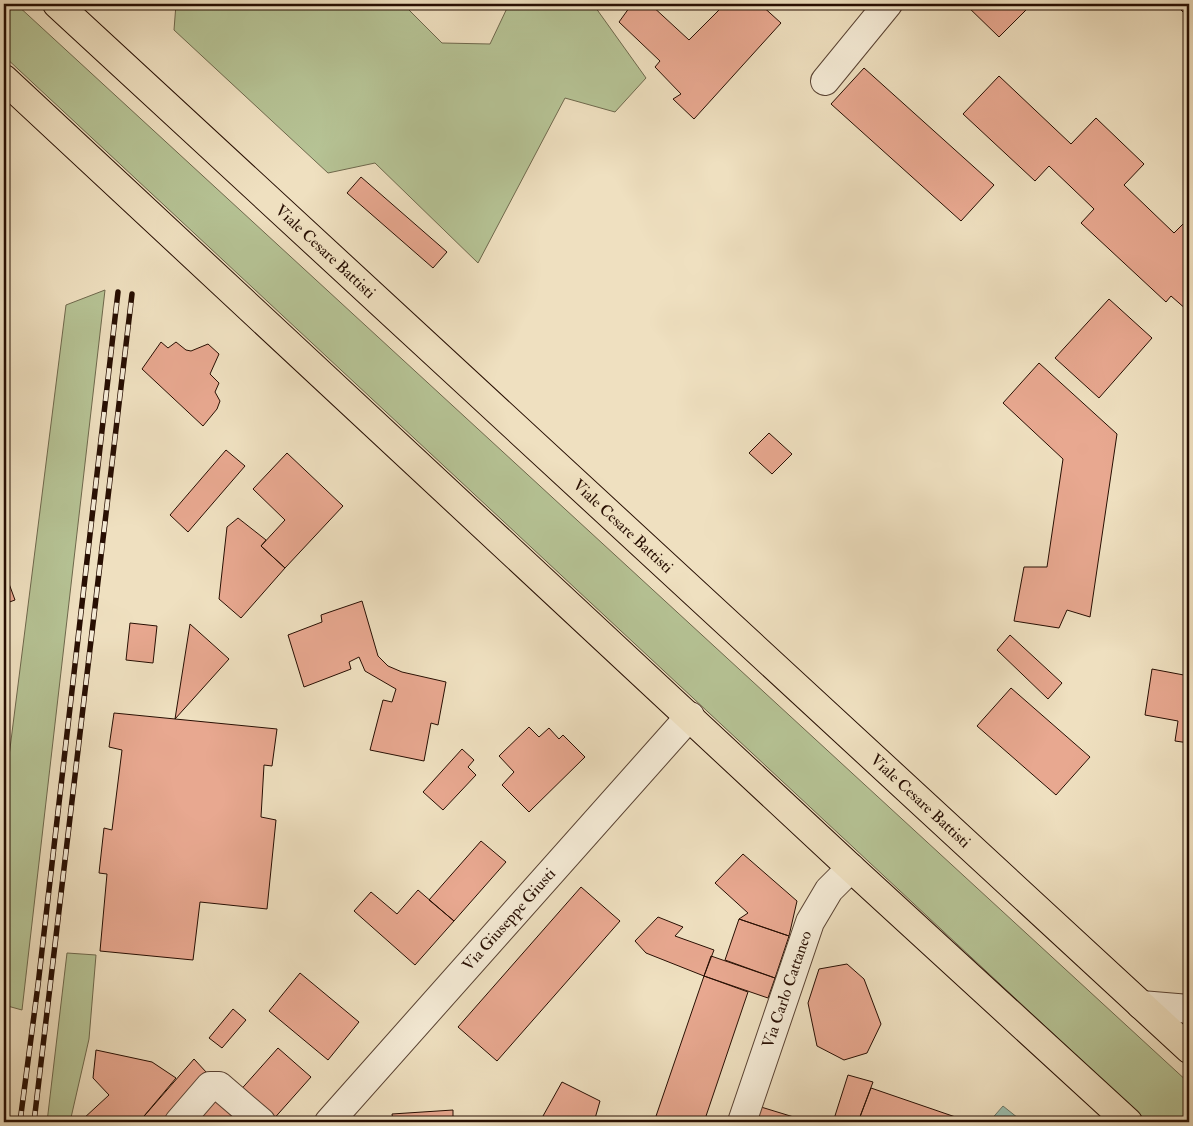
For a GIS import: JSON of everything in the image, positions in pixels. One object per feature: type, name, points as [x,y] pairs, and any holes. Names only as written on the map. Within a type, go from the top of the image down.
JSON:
[{"type":"main road","name":"Viale Cesare Battisti","points":[[57,4],[1189,1049]]},
{"type":"main road","points":[[4,79],[851,868],[1128,1122]]},
{"type":"street","points":[[825,81],[888,4]]},
{"type":"street","name":"Via Giuseppe Giusti","points":[[329,1122],[690,716]]},
{"type":"street","name":"Via Carlo Cattaneo","points":[[742,1122],[810,922],[829,890],[851,868]]},
{"type":"street","points":[[1141,1005],[1189,1009]]},
{"type":"street","points":[[179,1122],[210,1086],[219,1086],[260,1122]]},
{"type":"shaded area","points":[[4,4],[16,4],[1189,1083],[1189,1122],[1148,1122],[4,56]]},
{"type":"shaded area","points":[[176,4],[403,4],[442,43],[490,44],[509,4],[593,4],[646,78],[615,112],[565,98],[478,263],[375,163],[328,173],[174,30]]},
{"type":"shaded area","points":[[105,290],[22,1010],[4,1005],[4,796],[66,305]]},
{"type":"shaded area","points":[[67,953],[96,955],[89,1039],[70,1122],[47,1122]]},
{"type":"shaded area","points":[[1003,1106],[1023,1122],[989,1122]]},
{"type":"building","points":[[632,4],[650,4],[689,40],[723,6],[721,4],[760,4],[781,23],[694,119],[673,99],[681,94],[655,67],[660,61],[619,22]]},
{"type":"building","points":[[965,4],[1032,4],[999,37]]},
{"type":"building","points":[[1175,4],[1189,4],[1189,16],[1188,17]]},
{"type":"building","points":[[864,68],[994,185],[961,221],[831,104]]},
{"type":"building","points":[[999,76],[1071,144],[1096,118],[1144,164],[1124,185],[1174,233],[1183,224],[1189,230],[1189,308],[1187,310],[1171,296],[1166,302],[1081,223],[1094,209],[1049,166],[1035,181],[963,114]]},
{"type":"building","points":[[361,177],[447,252],[433,268],[347,193]]},
{"type":"building","points":[[1109,299],[1152,338],[1099,398],[1055,358]]},
{"type":"building","points":[[161,342],[168,348],[176,342],[186,350],[191,351],[208,344],[219,354],[210,374],[219,383],[215,392],[220,401],[217,409],[203,426],[142,369]]},
{"type":"building","points":[[1039,363],[1117,434],[1090,617],[1067,610],[1059,628],[1014,621],[1024,567],[1047,567],[1063,459],[1003,403]]},
{"type":"building","points":[[769,433],[792,454],[772,474],[749,453]]},
{"type":"building","points":[[226,450],[245,466],[188,532],[170,515]]},
{"type":"building","points":[[287,453],[343,506],[285,568],[261,546],[285,520],[253,489]]},
{"type":"building","points":[[238,518],[266,540],[261,546],[285,568],[241,618],[219,599],[227,527]]},
{"type":"building","points":[[4,570],[15,600],[4,604]]},
{"type":"building","points":[[362,601],[378,656],[388,666],[402,672],[446,682],[438,725],[431,723],[424,761],[370,750],[383,700],[392,702],[396,689],[365,671],[359,657],[349,662],[351,669],[304,687],[288,635],[322,622],[321,615]]},
{"type":"building","points":[[130,623],[157,626],[153,663],[126,660]]},
{"type":"building","points":[[190,624],[229,659],[175,719]]},
{"type":"building","points":[[1010,635],[1062,683],[1048,699],[997,650]]},
{"type":"building","points":[[1152,669],[1189,676],[1189,743],[1175,741],[1178,721],[1145,715]]},
{"type":"building","points":[[1011,688],[1090,757],[1056,795],[977,726]]},
{"type":"building","points":[[114,713],[277,729],[272,766],[264,765],[261,817],[276,820],[267,909],[200,902],[193,960],[100,951],[107,874],[99,873],[104,828],[112,830],[122,750],[109,747]]},
{"type":"building","points":[[529,727],[539,737],[549,728],[559,739],[563,735],[585,757],[529,812],[502,785],[514,772],[499,756]]},
{"type":"building","points":[[462,749],[474,760],[468,767],[476,775],[443,810],[423,792]]},
{"type":"building","points":[[481,841],[506,862],[454,921],[429,900]]},
{"type":"building","points":[[743,854],[797,901],[789,936],[739,919],[748,913],[715,883]]},
{"type":"building","points":[[581,887],[620,921],[497,1061],[458,1027]]},
{"type":"building","points":[[418,890],[454,921],[415,965],[354,911],[371,892],[397,914]]},
{"type":"building","points":[[658,917],[683,927],[675,936],[714,950],[704,976],[646,953],[635,941]]},
{"type":"building","points":[[739,919],[789,936],[775,978],[725,960]]},
{"type":"building","points":[[711,956],[775,978],[768,998],[704,976]]},
{"type":"building","points":[[847,964],[864,979],[881,1024],[867,1053],[844,1060],[817,1046],[808,1003],[819,969]]},
{"type":"building","points":[[300,973],[359,1022],[328,1060],[269,1011]]},
{"type":"building","points":[[704,976],[748,992],[704,1122],[654,1122]]},
{"type":"building","points":[[233,1009],[246,1020],[222,1048],[209,1038]]},
{"type":"building","points":[[278,1048],[311,1077],[271,1122],[237,1094]]},
{"type":"building","points":[[96,1050],[152,1062],[176,1078],[139,1122],[86,1122],[83,1119],[109,1095],[93,1078]]},
{"type":"building","points":[[194,1059],[207,1073],[164,1122],[139,1122]]},
{"type":"building","points":[[848,1075],[873,1082],[858,1122],[833,1122]]},
{"type":"building","points":[[562,1082],[600,1101],[594,1122],[558,1122],[543,1116]]},
{"type":"building","points":[[871,1088],[970,1122],[858,1122]]},
{"type":"building","points":[[218,1094],[249,1122],[193,1122]]},
{"type":"building","points":[[761,1107],[810,1122],[756,1122]]},
{"type":"building","points":[[453,1110],[453,1122],[393,1122],[392,1114]]},
{"type":"railway","points":[[20,1122],[38,985],[118,292]]},
{"type":"railway","points":[[34,1122],[132,294]]}]
